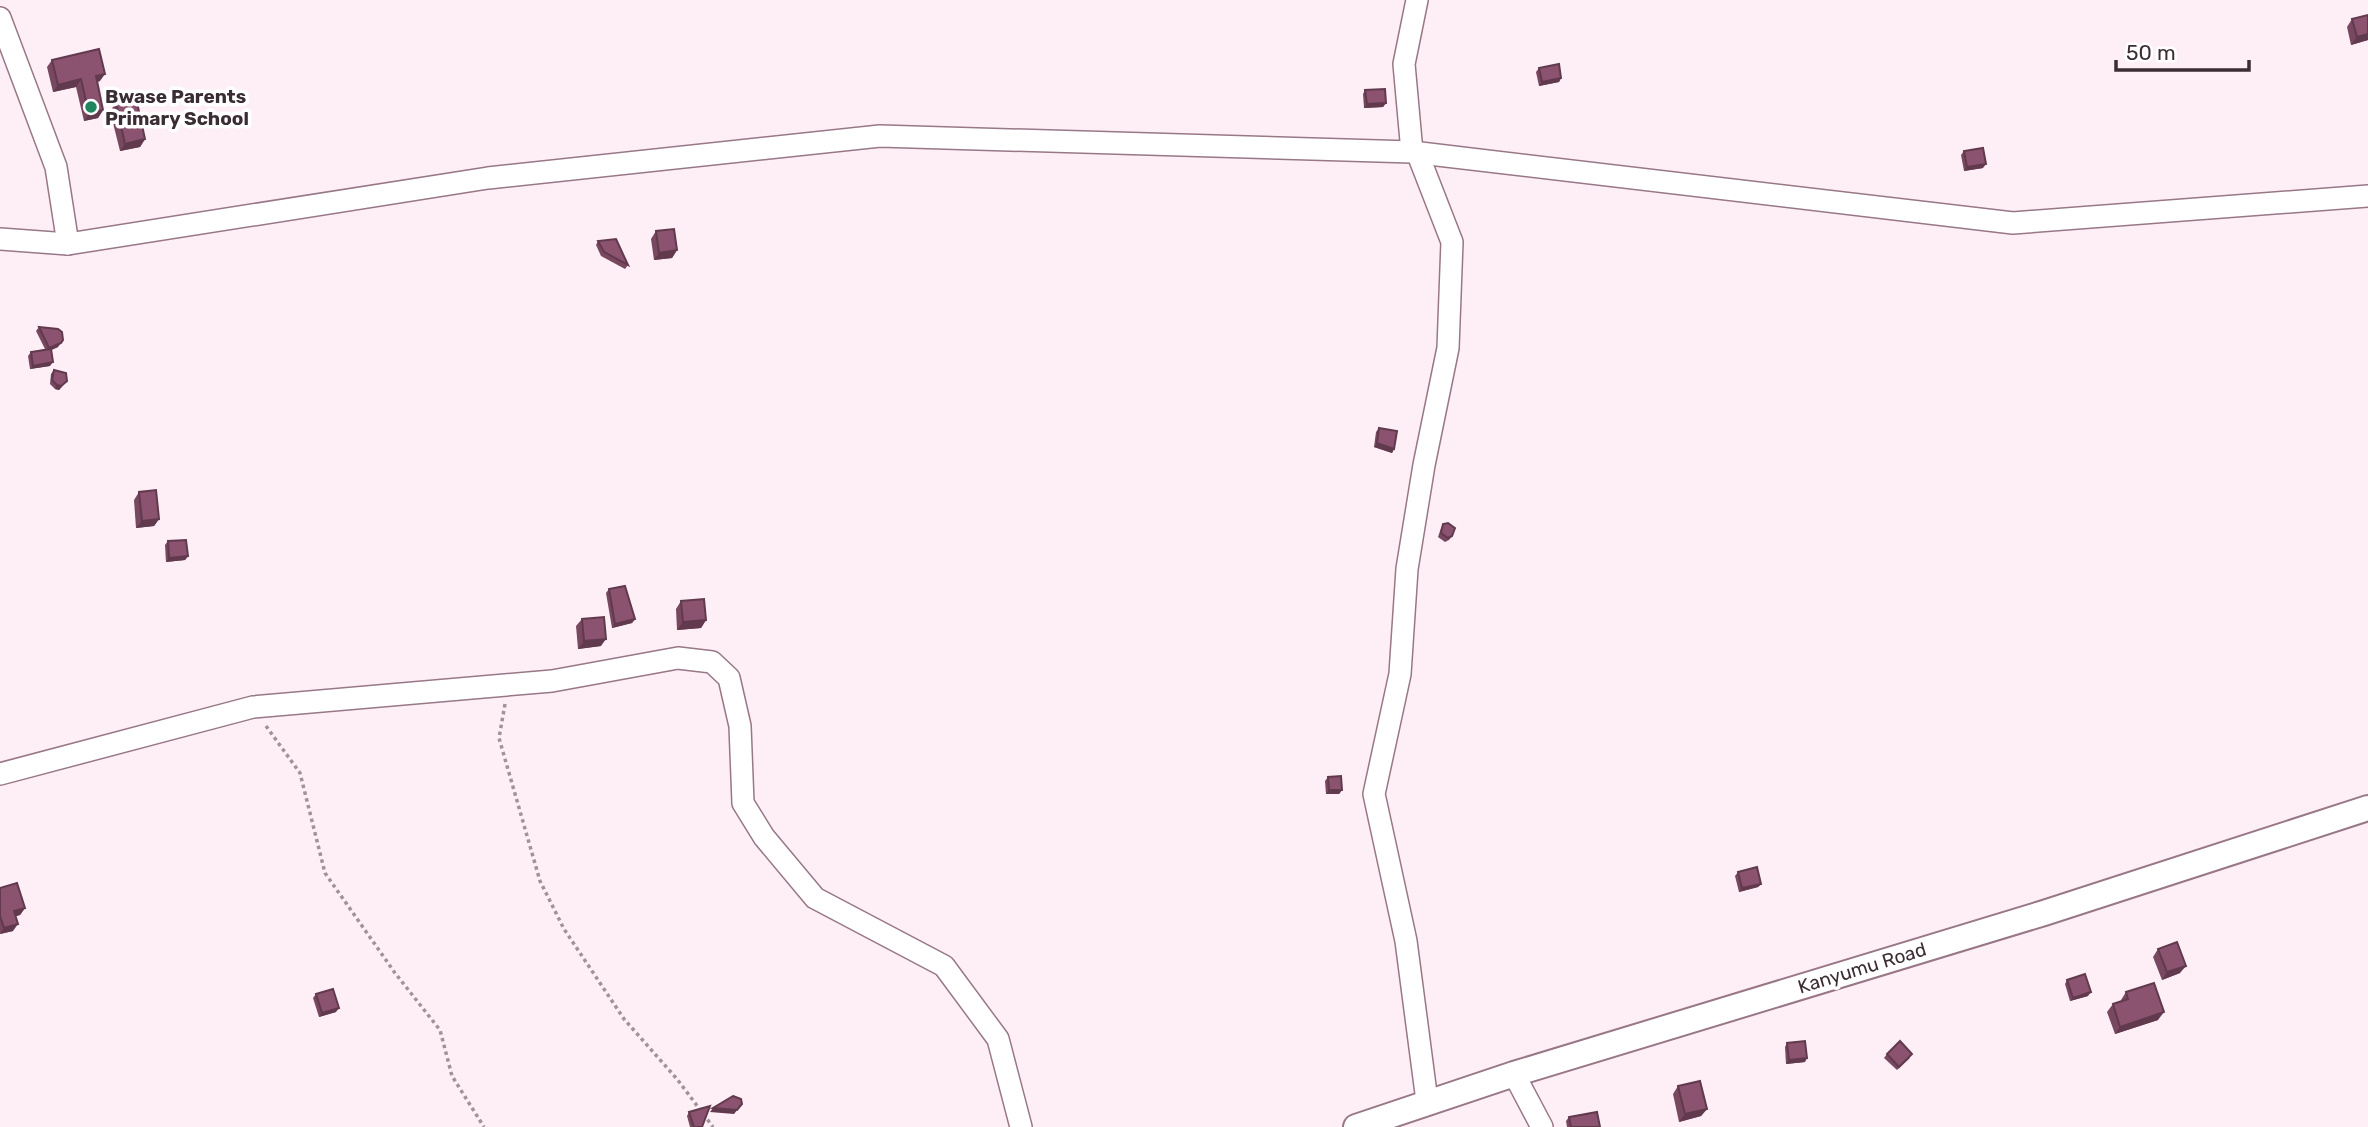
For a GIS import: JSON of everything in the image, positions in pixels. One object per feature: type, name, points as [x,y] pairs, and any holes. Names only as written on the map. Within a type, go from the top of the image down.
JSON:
[{"type":"street","points":[[1417,0],[1404,64],[1414,152],[1452,242],[1448,348],[1424,465],[1407,569],[1400,674],[1374,794],[1406,940],[1427,1101]]},
{"type":"street","points":[[0,18],[56,167],[68,244]]},
{"type":"street","points":[[0,239],[68,244],[488,178],[880,136],[1414,152],[2013,223],[2368,197]]},
{"type":"street","points":[[0,774],[253,707],[552,681],[678,658],[712,662],[729,678],[740,726],[743,803],[764,837],[815,898],[944,966],[998,1039],[1021,1127]]},
{"type":"street","name":"Kanyumu Road","points":[[1356,1127],[1427,1101],[2043,913],[2368,808]]},
{"type":"street","points":[[1514,1074],[1542,1127]]},
{"type":"path","points":[[509,685],[499,738],[540,881],[564,929],[624,1018],[677,1079],[713,1127]]},
{"type":"path","points":[[253,707],[300,773],[325,873],[395,973],[440,1030],[452,1076],[484,1127]]},
{"type":"building","points":[[2368,15],[2368,34],[2357,37],[2352,19]]},
{"type":"building","points":[[99,49],[105,74],[96,76],[103,110],[89,114],[81,79],[58,85],[52,60]]},
{"type":"building","points":[[1559,64],[1561,78],[1542,82],[1539,68]]},
{"type":"building","points":[[1385,89],[1386,103],[1367,104],[1365,90]]},
{"type":"building","points":[[136,98],[145,139],[125,144],[116,103]]},
{"type":"building","points":[[1983,148],[1986,164],[1967,167],[1964,151]]},
{"type":"building","points":[[674,229],[677,250],[659,253],[656,231]]},
{"type":"building","points":[[616,239],[628,265],[604,252],[598,241]]},
{"type":"building","points":[[39,327],[58,329],[62,332],[63,340],[49,348]]},
{"type":"building","points":[[51,349],[53,362],[33,366],[31,352]]},
{"type":"building","points":[[54,370],[66,373],[67,381],[61,386],[52,380]]},
{"type":"building","points":[[1379,428],[1397,431],[1394,449],[1377,443]]},
{"type":"building","points":[[156,490],[159,519],[142,521],[139,492]]},
{"type":"building","points":[[1448,523],[1455,528],[1452,536],[1448,538],[1441,533],[1443,524]]},
{"type":"building","points":[[186,540],[188,556],[169,558],[168,541]]},
{"type":"building","points":[[625,586],[635,619],[615,624],[609,589]]},
{"type":"building","points":[[704,599],[706,620],[683,622],[681,601]]},
{"type":"building","points":[[604,617],[606,639],[584,641],[582,619]]},
{"type":"building","points":[[1341,776],[1342,790],[1329,790],[1328,777]]},
{"type":"building","points":[[1757,867],[1761,884],[1742,888],[1738,872]]},
{"type":"building","points":[[17,883],[25,908],[14,911],[18,924],[4,928],[0,916],[0,888]]},
{"type":"building","points":[[2177,942],[2186,966],[2167,972],[2158,949]]},
{"type":"building","points":[[2085,974],[2091,992],[2073,998],[2067,980]]},
{"type":"building","points":[[2154,983],[2164,1012],[2120,1027],[2113,1004],[2128,999],[2126,992]]},
{"type":"building","points":[[333,989],[339,1008],[322,1013],[316,994]]},
{"type":"building","points":[[1805,1041],[1807,1058],[1789,1060],[1787,1043]]},
{"type":"building","points":[[1900,1041],[1912,1054],[1899,1067],[1887,1054]]},
{"type":"building","points":[[1700,1081],[1707,1109],[1685,1114],[1678,1086]]},
{"type":"building","points":[[733,1096],[741,1099],[742,1104],[737,1110],[713,1108]]},
{"type":"building","points":[[710,1106],[702,1127],[694,1127],[689,1112]]},
{"type":"building","points":[[1597,1112],[1600,1127],[1571,1127],[1569,1117]]},
{"type":"place","name":"Bwase Parents Primary School","points":[[91,107]]}]
